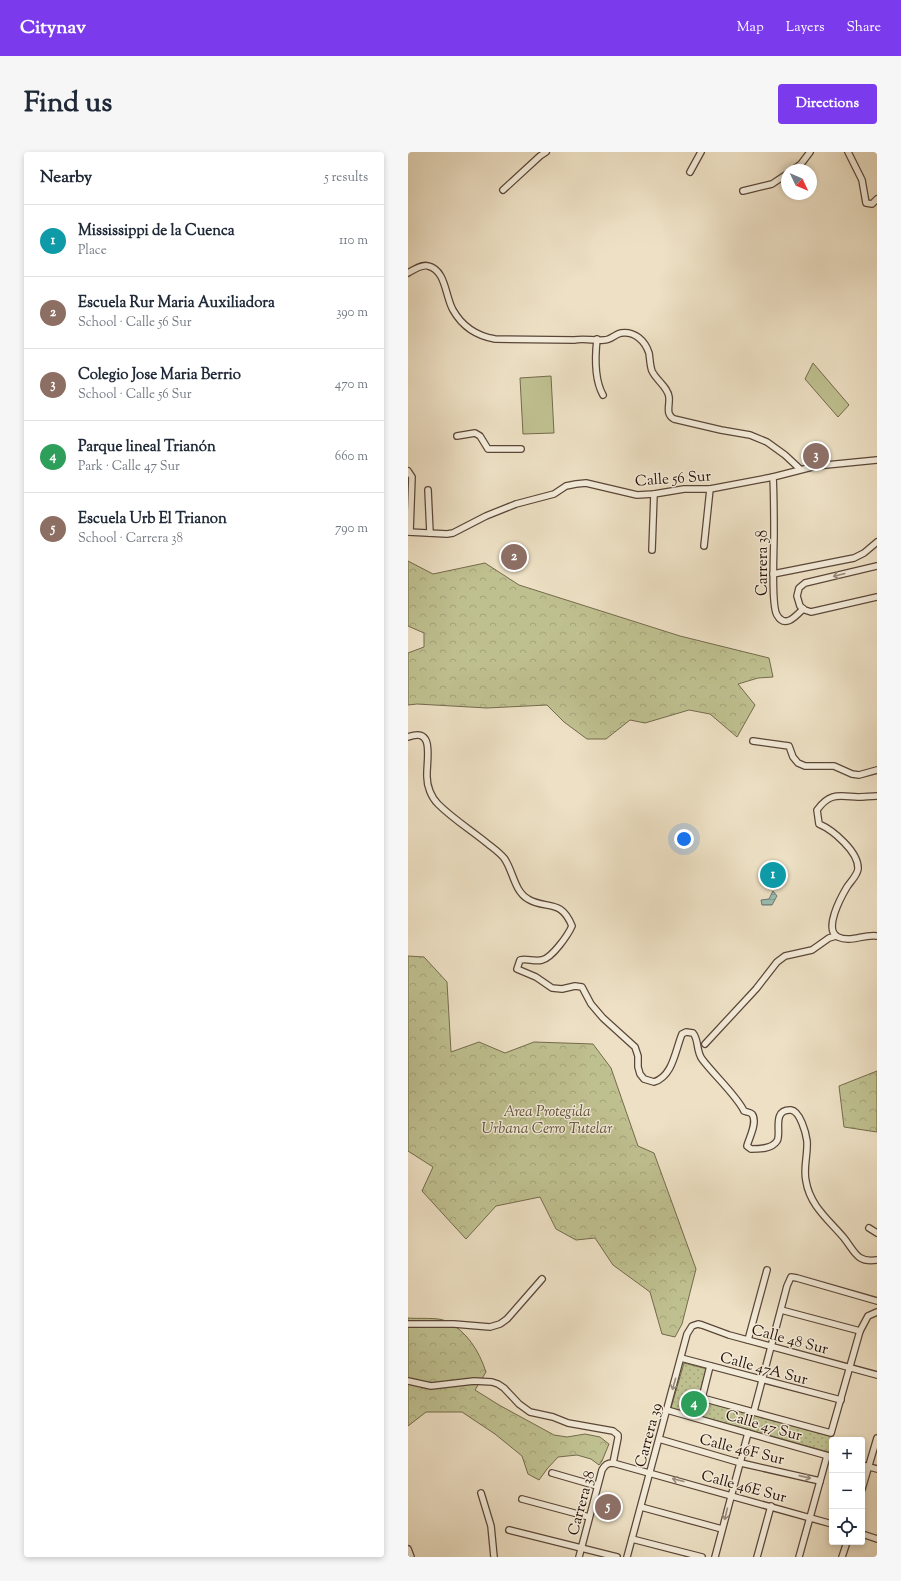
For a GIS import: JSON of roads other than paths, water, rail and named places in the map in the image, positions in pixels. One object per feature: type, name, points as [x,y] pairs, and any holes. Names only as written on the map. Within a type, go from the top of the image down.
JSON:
[{"type":"street","points":[[503,190],[546,152]]},
{"type":"street","points":[[690,172],[701,152]]},
{"type":"street","points":[[801,164],[810,152]]},
{"type":"street","points":[[848,152],[862,180],[866,203],[872,204],[877,198]]},
{"type":"street","points":[[743,191],[772,184],[781,178]]},
{"type":"street","points":[[408,273],[424,265],[429,266],[438,272],[444,283],[453,309],[465,325],[483,337],[495,339],[597,340],[611,339],[620,333],[628,333],[641,339],[649,354],[652,372],[667,391],[669,397],[668,413],[670,417],[721,430],[750,435],[767,442],[785,455],[800,469]]},
{"type":"street","points":[[597,340],[596,375],[598,387],[602,395]]},
{"type":"street","points":[[457,436],[475,433],[480,436],[488,449],[521,449]]},
{"type":"street","name":"Calle 56 Sur","points":[[409,532],[453,533],[486,516],[516,504],[554,494],[566,486],[576,484],[586,483],[637,495],[654,494],[684,489],[710,489],[773,477],[816,466],[877,460]]},
{"type":"street","points":[[408,472],[412,477],[409,532]]},
{"type":"street","name":"Carrera 38","points":[[773,477],[776,614],[784,621],[791,620],[803,609]]},
{"type":"street","points":[[704,546],[710,489]]},
{"type":"street","points":[[428,490],[430,533]]},
{"type":"street","points":[[652,550],[654,494]]},
{"type":"street","points":[[774,574],[854,558],[864,554],[877,542]]},
{"type":"street","points":[[877,566],[802,584],[798,590],[797,596],[800,606],[803,609],[815,612],[877,597]]},
{"type":"street","points":[[408,737],[415,734],[420,734],[427,743],[427,777],[429,789],[436,802],[449,815],[499,853],[504,859],[517,888],[528,900],[560,909],[568,917],[572,926],[569,934],[545,959],[536,961],[523,959],[518,963],[517,969],[536,977],[552,988],[562,989],[575,986],[582,987],[591,1004],[603,1018],[635,1047],[638,1056],[638,1071],[644,1079],[651,1082],[656,1082],[666,1075],[682,1034],[686,1032],[693,1033],[701,1058],[744,1111],[753,1115],[754,1123],[747,1146],[751,1150],[763,1148],[776,1142],[778,1138],[778,1122],[781,1115],[786,1111],[793,1110],[796,1112],[807,1140],[805,1172],[806,1181],[813,1202],[857,1256],[864,1260],[877,1260]]},
{"type":"street","points":[[753,741],[789,746],[793,757],[798,763],[805,766],[834,766],[852,774],[859,775],[877,770]]},
{"type":"street","points":[[877,796],[859,797],[840,795],[830,797],[822,802],[817,810],[819,824],[826,827],[846,845],[855,856],[858,868],[857,873],[846,888],[831,923],[832,932],[836,936],[850,940],[877,936]]},
{"type":"street","points":[[705,1044],[756,988],[777,962],[785,956],[812,950],[829,938],[836,936]]},
{"type":"street","points":[[869,1228],[877,1233]]},
{"type":"street","points":[[748,1340],[767,1270]]},
{"type":"street","points":[[754,1411],[763,1380],[770,1347],[787,1286],[791,1277],[877,1301]]},
{"type":"street","points":[[408,1324],[454,1324],[490,1327],[500,1324],[507,1319],[542,1280]]},
{"type":"street","points":[[781,1310],[860,1331]]},
{"type":"street","points":[[840,1400],[860,1331],[868,1316],[877,1312]]},
{"type":"street","name":"Calle 48 Sur","points":[[698,1324],[770,1347],[877,1375]]},
{"type":"street","name":"Carrera 39","points":[[627,1557],[689,1330],[692,1326],[698,1324]]},
{"type":"street","name":"Calle 47A Sur","points":[[681,1358],[840,1400]]},
{"type":"street","name":"Calle 47 Sur","points":[[710,1366],[702,1398],[831,1433],[840,1400]]},
{"type":"street","name":"Carrera 38","points":[[408,1381],[431,1386],[474,1381],[498,1384],[504,1388],[519,1404],[530,1412],[553,1417],[568,1423],[611,1430],[617,1433],[617,1447],[613,1463]]},
{"type":"street","name":"Calle 47 Sur","points":[[667,1410],[829,1456]]},
{"type":"street","points":[[715,1557],[748,1433]]},
{"type":"street","points":[[865,1478],[868,1467],[875,1453],[877,1438]]},
{"type":"street","name":"Calle 46F Sur","points":[[658,1439],[740,1462],[820,1481]]},
{"type":"street","points":[[800,1557],[820,1481],[829,1458]]},
{"type":"street","name":"Carrera 38","points":[[579,1557],[603,1467],[613,1463],[650,1473]]},
{"type":"street","points":[[865,1466],[877,1469]]},
{"type":"street","points":[[552,1473],[598,1486]]},
{"type":"street","name":"Calle 46E Sur","points":[[650,1473],[829,1523]]},
{"type":"street","points":[[481,1493],[491,1526],[494,1557]]},
{"type":"street","points":[[522,1499],[589,1517]]},
{"type":"street","points":[[757,1557],[771,1506]]},
{"type":"street","points":[[641,1507],[722,1529]]},
{"type":"street","points":[[509,1530],[617,1557]]},
{"type":"street","points":[[865,1535],[877,1539]]},
{"type":"street","points":[[632,1539],[702,1557]]},
{"type":"street","points":[[842,1557],[846,1545]]},
{"type":"street","points":[[408,1549],[411,1557]]},
{"type":"water","points":[[773,891],[777,896],[772,905],[762,905],[761,900],[769,899]]},
{"type":"place","name":"Colegio Jose Maria Berrio","points":[[816,456]]},
{"type":"place","name":"Escuela Rur Maria Auxiliadora","points":[[514,557]]},
{"type":"place","name":"Mississippi de la Cuenca","points":[[773,875]]},
{"type":"place","name":"Parque lineal Trianón","points":[[694,1404]]},
{"type":"place","name":"Escuela Urb El Trianon","points":[[608,1507]]},
{"type":"park label","name":"Area Protegida Urbana Cerro Tutelar","points":[[547,1120]]}]
